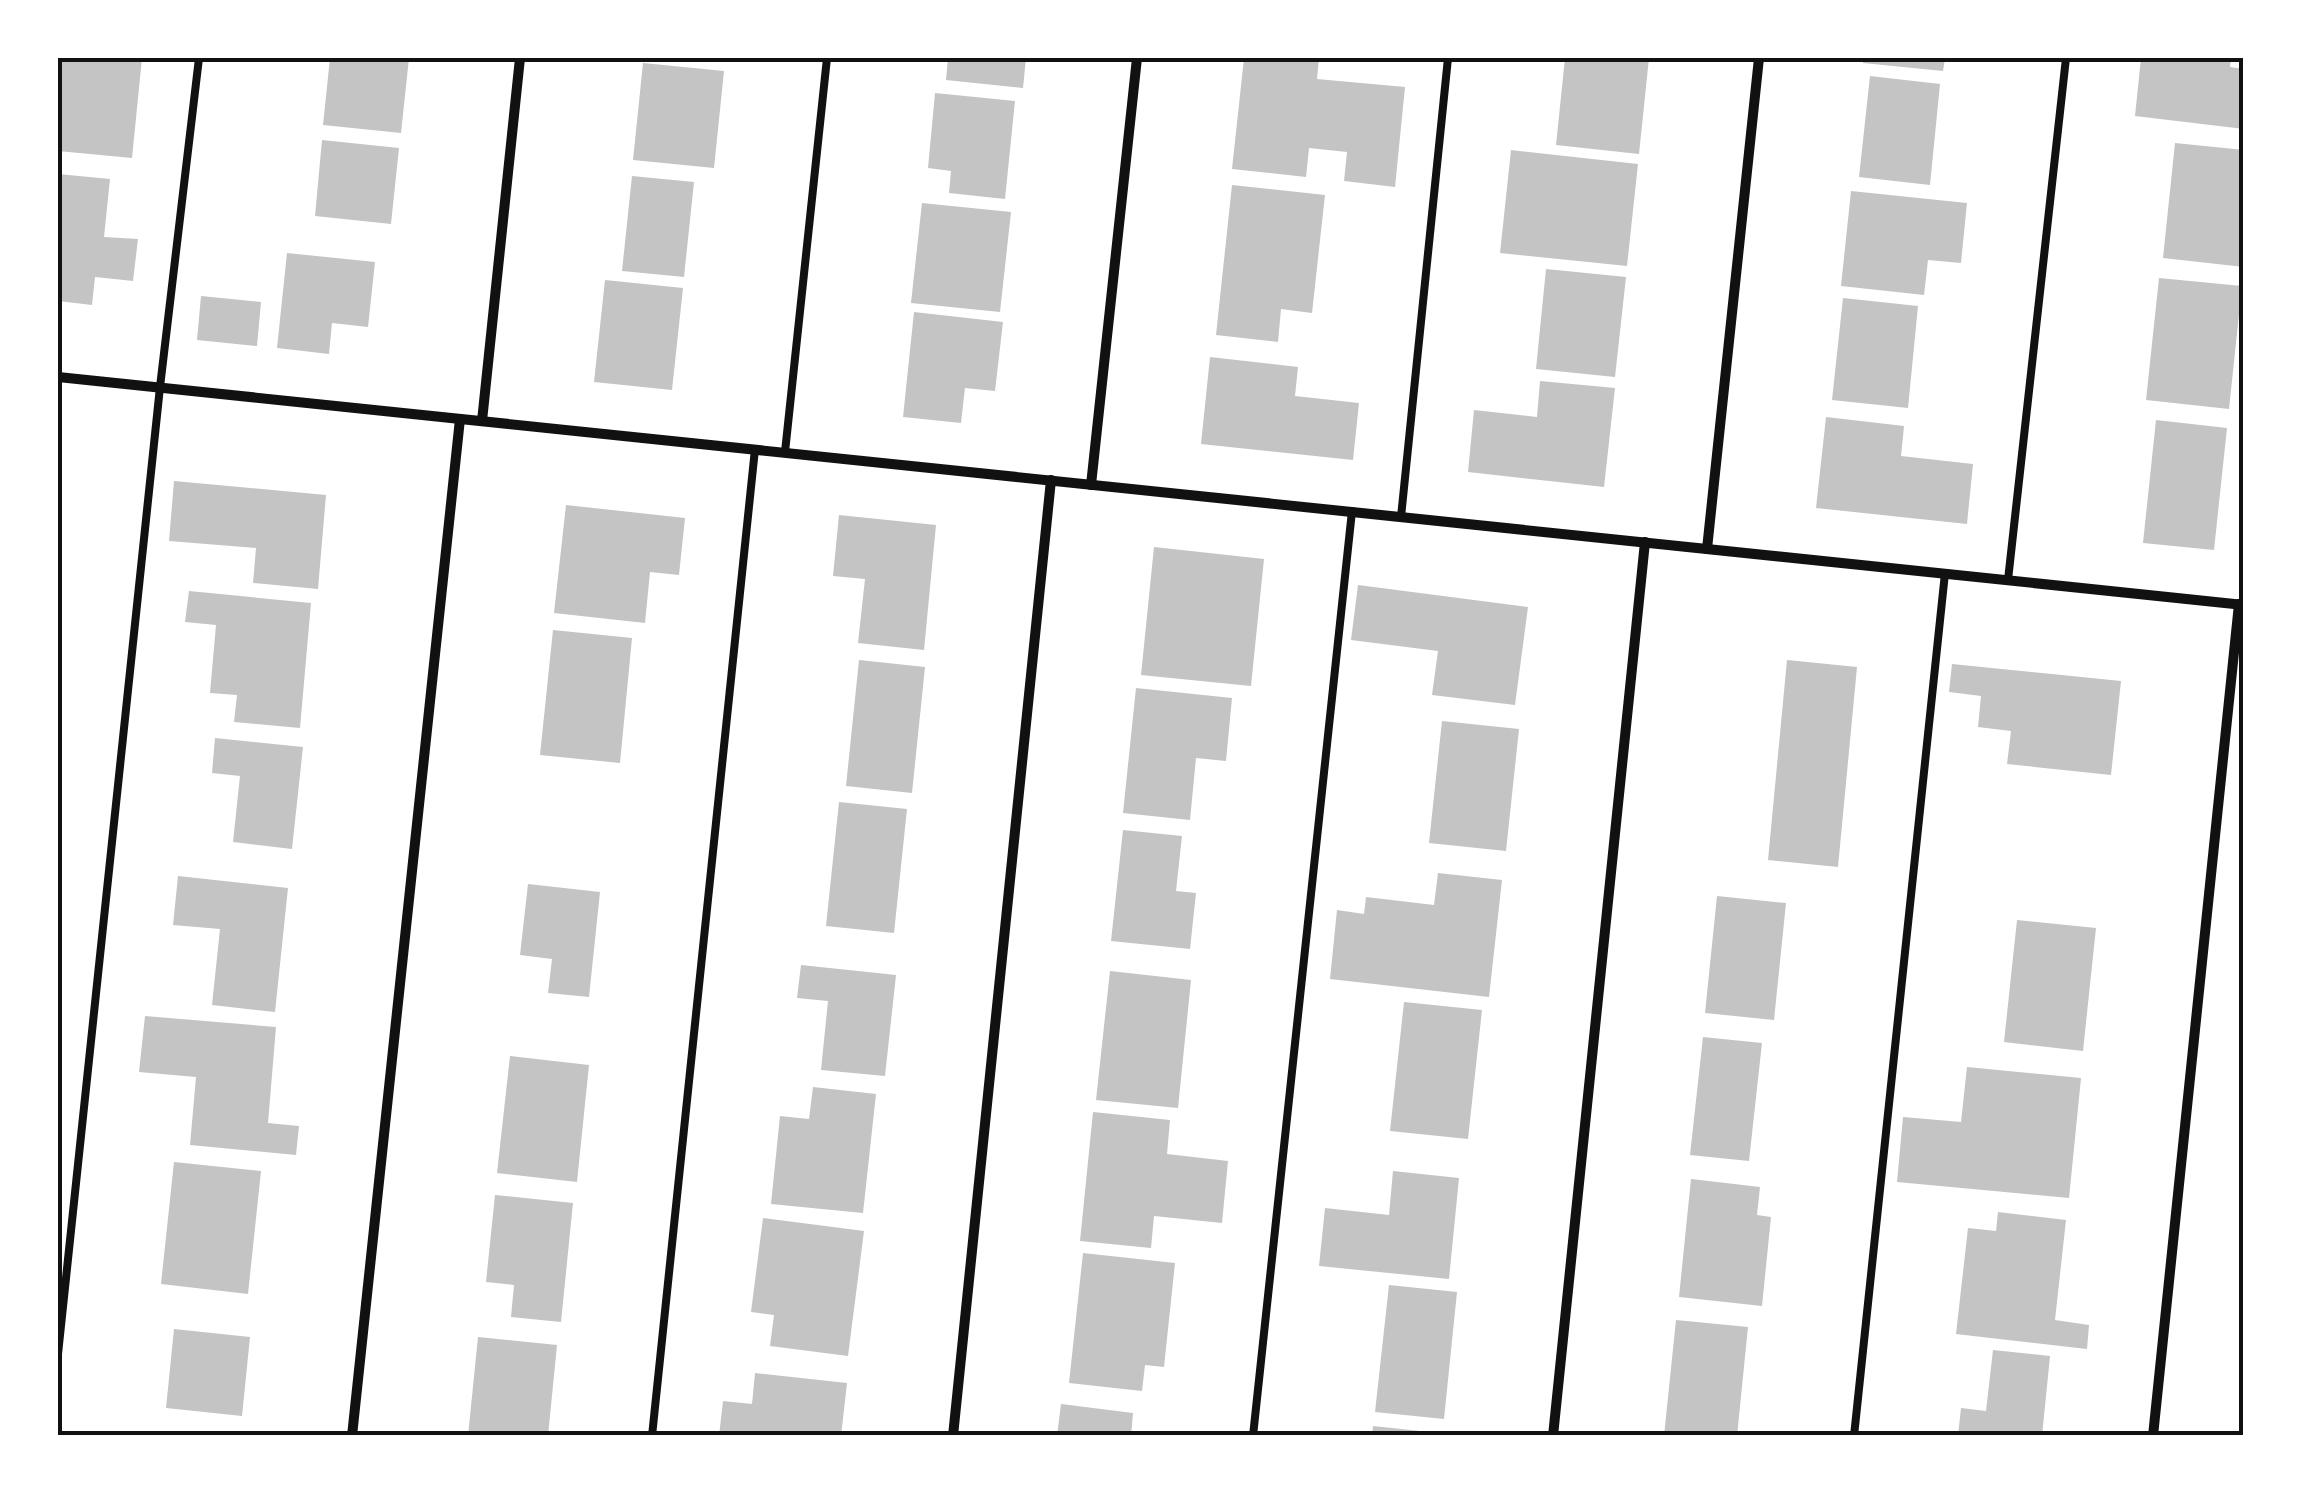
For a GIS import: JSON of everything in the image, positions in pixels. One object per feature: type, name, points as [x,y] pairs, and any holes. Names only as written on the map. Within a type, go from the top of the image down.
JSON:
[{"type":"street","points":[[482,421],[520,58]]},
{"type":"street","points":[[1091,484],[1137,58]]},
{"type":"street","points":[[1707,549],[1759,58]]},
{"type":"street","points":[[58,377],[2241,604],[2153,1436]]},
{"type":"street","points":[[352,1436],[460,419]]},
{"type":"street","points":[[953,1436],[1052,480]]},
{"type":"street","points":[[1553,1436],[1646,542]]},
{"type":"lane","points":[[58,1354],[160,387],[199,58]]},
{"type":"lane","points":[[784,452],[827,58]]},
{"type":"lane","points":[[1401,516],[1448,58]]},
{"type":"lane","points":[[2008,580],[2066,58]]},
{"type":"lane","points":[[652,1436],[755,449]]},
{"type":"lane","points":[[1253,1436],[1352,512]]},
{"type":"lane","points":[[1854,1436],[1945,573]]},
{"type":"building","points":[[58,58],[142,58],[132,158],[58,151]]},
{"type":"building","points":[[330,58],[409,58],[401,133],[323,125]]},
{"type":"building","points":[[948,58],[1026,58],[1023,88],[946,80]]},
{"type":"building","points":[[1244,58],[1319,58],[1317,79],[1405,87],[1395,187],[1344,181],[1347,152],[1309,148],[1306,177],[1232,169]]},
{"type":"building","points":[[1565,58],[1649,58],[1639,154],[1556,145]]},
{"type":"building","points":[[1863,58],[1945,58],[1943,71],[1863,63]]},
{"type":"building","points":[[2141,58],[2231,58],[2230,67],[2244,69],[2244,129],[2135,116]]},
{"type":"building","points":[[643,63],[724,71],[714,168],[633,160]]},
{"type":"building","points":[[1870,76],[1940,84],[1930,185],[1859,177]]},
{"type":"building","points":[[935,93],[1015,101],[1005,199],[949,193],[951,171],[928,168]]},
{"type":"building","points":[[322,140],[399,148],[391,224],[315,216]]},
{"type":"building","points":[[2175,143],[2244,150],[2244,267],[2163,258]]},
{"type":"building","points":[[1511,150],[1638,164],[1627,266],[1500,253]]},
{"type":"building","points":[[58,174],[110,179],[104,237],[138,239],[133,281],[95,277],[92,305],[58,301]]},
{"type":"building","points":[[632,176],[694,182],[684,277],[622,271]]},
{"type":"building","points":[[1232,185],[1325,195],[1312,313],[1281,309],[1278,342],[1216,335]]},
{"type":"building","points":[[1851,191],[1967,203],[1961,263],[1928,260],[1924,295],[1841,286]]},
{"type":"building","points":[[922,203],[1011,212],[1000,312],[911,303]]},
{"type":"building","points":[[287,253],[375,262],[368,327],[332,323],[329,354],[277,348]]},
{"type":"building","points":[[1546,269],[1626,277],[1615,377],[1536,369]]},
{"type":"building","points":[[2159,278],[2242,286],[2229,409],[2146,400]]},
{"type":"building","points":[[605,280],[683,288],[672,390],[594,382]]},
{"type":"building","points":[[201,296],[261,302],[257,346],[197,340]]},
{"type":"building","points":[[1843,298],[1918,306],[1908,408],[1832,400]]},
{"type":"building","points":[[914,312],[1003,322],[995,391],[965,388],[961,423],[903,417]]},
{"type":"building","points":[[1210,357],[1298,367],[1295,396],[1359,403],[1353,460],[1201,444]]},
{"type":"building","points":[[1540,381],[1615,388],[1604,487],[1468,472],[1474,410],[1537,417]]},
{"type":"building","points":[[1826,417],[1904,426],[1901,456],[1973,464],[1967,524],[1816,508]]},
{"type":"building","points":[[2156,420],[2227,428],[2214,550],[2143,543]]},
{"type":"building","points":[[174,481],[326,495],[318,589],[253,583],[256,548],[169,541]]},
{"type":"building","points":[[566,505],[685,518],[679,575],[650,572],[645,623],[554,613]]},
{"type":"building","points":[[839,515],[936,525],[924,650],[858,643],[865,579],[833,576]]},
{"type":"building","points":[[1154,547],[1264,559],[1251,686],[1141,675]]},
{"type":"building","points":[[1358,585],[1528,607],[1515,705],[1432,695],[1438,651],[1351,640]]},
{"type":"building","points":[[189,591],[311,603],[300,728],[234,722],[237,695],[210,693],[216,625],[185,622]]},
{"type":"building","points":[[553,630],[632,638],[620,763],[540,755]]},
{"type":"building","points":[[859,660],[925,667],[912,793],[846,786]]},
{"type":"building","points":[[1787,660],[1857,667],[1838,867],[1768,860]]},
{"type":"building","points":[[1952,664],[2121,681],[2111,775],[2007,764],[2011,731],[1978,727],[1981,696],[1949,692]]},
{"type":"building","points":[[1136,688],[1232,698],[1226,761],[1196,758],[1190,820],[1123,813]]},
{"type":"building","points":[[1442,721],[1519,729],[1506,851],[1429,843]]},
{"type":"building","points":[[215,738],[303,747],[292,849],[233,842],[240,776],[212,773]]},
{"type":"building","points":[[839,802],[907,809],[894,933],[826,926]]},
{"type":"building","points":[[1123,830],[1182,836],[1176,891],[1196,893],[1190,949],[1111,941]]},
{"type":"building","points":[[1438,873],[1502,880],[1489,997],[1330,979],[1337,910],[1364,914],[1366,897],[1434,905]]},
{"type":"building","points":[[178,876],[288,888],[275,1012],[212,1005],[220,929],[173,925]]},
{"type":"building","points":[[528,884],[600,892],[589,997],[548,993],[552,959],[520,955]]},
{"type":"building","points":[[1717,896],[1786,903],[1774,1020],[1705,1013]]},
{"type":"building","points":[[2017,920],[2096,928],[2083,1051],[2004,1042]]},
{"type":"building","points":[[801,965],[896,975],[885,1076],[821,1070],[828,1001],[797,998]]},
{"type":"building","points":[[1110,971],[1191,980],[1178,1108],[1096,1100]]},
{"type":"building","points":[[1404,1002],[1482,1010],[1468,1139],[1390,1131]]},
{"type":"building","points":[[145,1016],[276,1027],[268,1123],[299,1126],[296,1155],[190,1145],[196,1077],[139,1072]]},
{"type":"building","points":[[1703,1037],[1762,1043],[1749,1161],[1690,1155]]},
{"type":"building","points":[[510,1056],[589,1065],[577,1182],[497,1173]]},
{"type":"building","points":[[1967,1067],[2081,1078],[2069,1198],[1897,1182],[1903,1117],[1961,1122]]},
{"type":"building","points":[[813,1087],[876,1094],[863,1213],[771,1204],[780,1116],[809,1119]]},
{"type":"building","points":[[1093,1112],[1170,1120],[1167,1154],[1228,1161],[1222,1223],[1154,1216],[1151,1248],[1080,1241]]},
{"type":"building","points":[[174,1162],[261,1171],[248,1294],[161,1284]]},
{"type":"building","points":[[1393,1171],[1459,1178],[1449,1279],[1319,1266],[1325,1208],[1389,1215]]},
{"type":"building","points":[[1691,1179],[1760,1187],[1757,1215],[1771,1217],[1762,1306],[1679,1297]]},
{"type":"building","points":[[495,1195],[573,1203],[561,1322],[511,1317],[514,1285],[486,1282]]},
{"type":"building","points":[[1998,1212],[2066,1220],[2055,1320],[2089,1325],[2087,1349],[1956,1334],[1968,1228],[1996,1231]]},
{"type":"building","points":[[763,1218],[864,1231],[848,1356],[770,1346],[774,1315],[751,1312]]},
{"type":"building","points":[[1083,1253],[1175,1263],[1164,1367],[1145,1365],[1142,1391],[1069,1383]]},
{"type":"building","points":[[1389,1285],[1457,1292],[1444,1419],[1375,1412]]},
{"type":"building","points":[[1676,1320],[1748,1327],[1737,1436],[1664,1436]]},
{"type":"building","points":[[174,1329],[250,1337],[242,1416],[166,1408]]},
{"type":"building","points":[[478,1337],[557,1345],[548,1436],[468,1436]]},
{"type":"building","points":[[1993,1350],[2050,1356],[2042,1436],[1958,1436],[1961,1408],[1986,1411]]},
{"type":"building","points":[[755,1373],[847,1383],[841,1436],[719,1436],[723,1401],[752,1404]]},
{"type":"building","points":[[1061,1404],[1133,1413],[1131,1436],[1057,1436]]},
{"type":"building","points":[[1373,1426],[1439,1433],[1439,1436],[1372,1436]]}]
